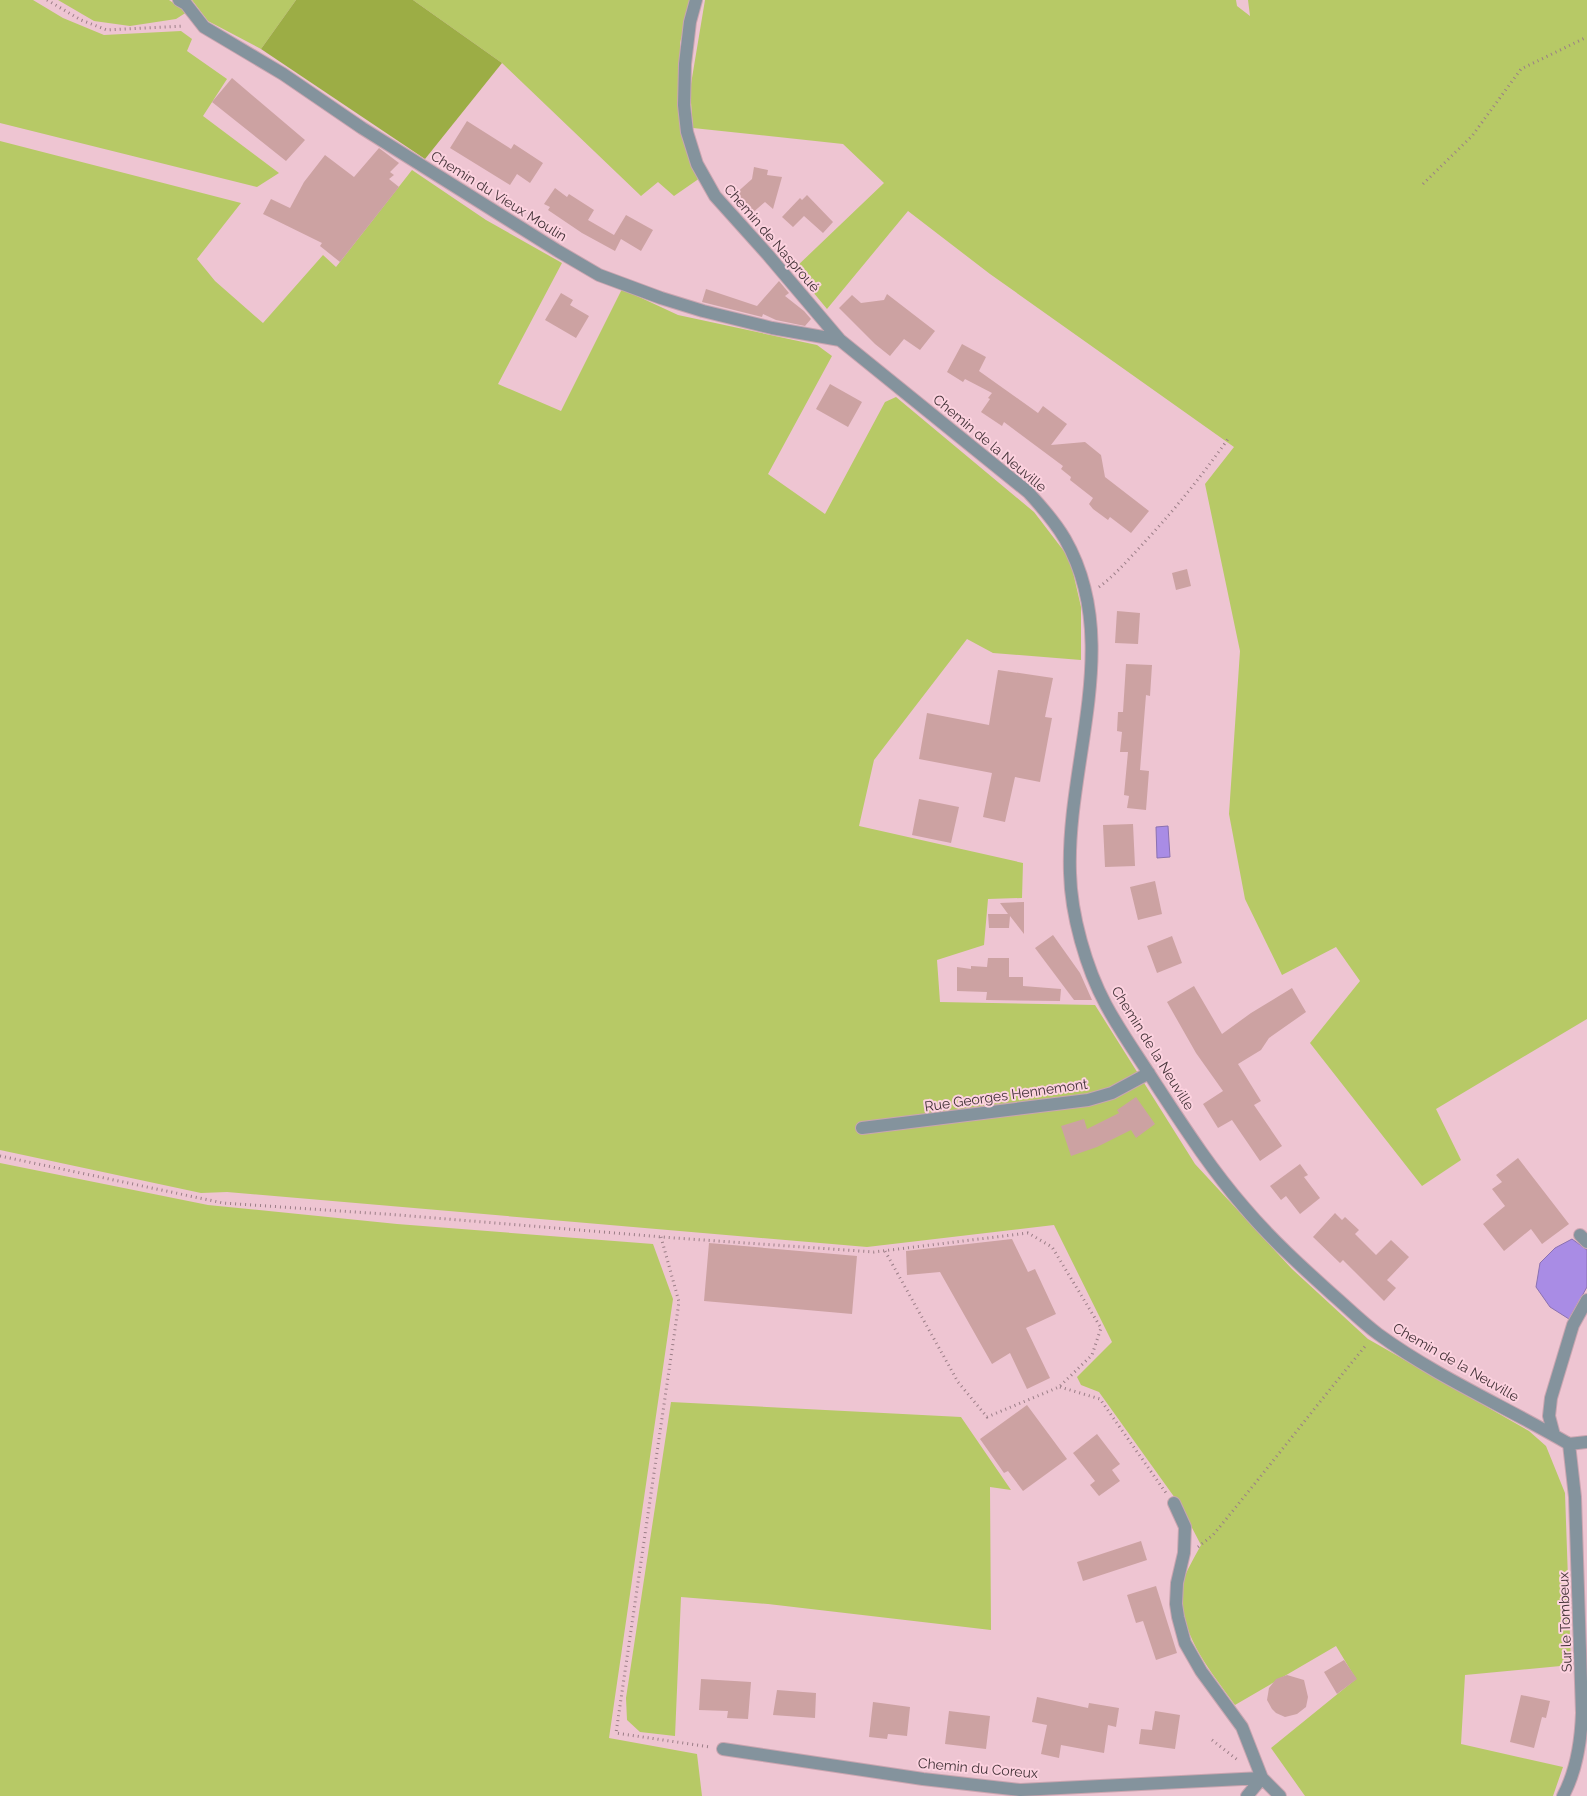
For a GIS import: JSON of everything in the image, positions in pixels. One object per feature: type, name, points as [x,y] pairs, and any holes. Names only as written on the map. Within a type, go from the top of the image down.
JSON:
[{"type":"street","name":"Chemin du Vieux Moulin","points":[[179,0],[186,4],[204,28],[283,74],[362,128],[599,275],[703,311],[772,328],[840,340]]},
{"type":"street","name":"Chemin de Nasproué","points":[[696,0],[690,22],[685,64],[684,105],[687,132],[697,164],[714,196],[768,255],[840,340]]},
{"type":"street","name":"Chemin de la Neuville","points":[[840,340],[1028,492],[1048,514],[1065,540],[1080,571],[1090,612],[1092,666],[1071,820],[1070,874],[1072,894],[1087,958],[1105,1003],[1149,1073],[1220,1177],[1243,1206],[1267,1233],[1376,1333],[1442,1374],[1569,1444]]},
{"type":"street","name":"Rue Georges Hennemont","points":[[862,1128],[1088,1100],[1112,1093],[1149,1073]]},
{"type":"street","points":[[1554,1435],[1549,1416],[1551,1398],[1573,1325],[1587,1300]]},
{"type":"street","points":[[1569,1444],[1587,1442]]},
{"type":"street","name":"Sur le Tombeux","points":[[1563,1796],[1576,1762],[1581,1739],[1582,1713],[1575,1497],[1569,1444]]},
{"type":"street","points":[[1174,1503],[1185,1527],[1184,1553],[1177,1583],[1176,1604],[1186,1643],[1201,1671],[1242,1727],[1262,1778],[1280,1796]]},
{"type":"street","name":"Chemin du Coreux","points":[[723,1749],[923,1779],[1020,1790],[1262,1778]]},
{"type":"street","points":[[1246,1796],[1262,1778]]},
{"type":"path","points":[[47,0],[81,20],[107,30],[174,26],[204,28]]},
{"type":"path","points":[[1423,184],[1472,136],[1521,69],[1587,37]]},
{"type":"path","points":[[1087,596],[1111,578],[1154,532],[1211,463],[1228,439]]},
{"type":"path","points":[[0,1156],[223,1203],[661,1237],[874,1252],[1028,1233],[1052,1247],[1102,1328],[1092,1355],[1059,1387],[987,1417],[958,1382],[885,1251]]},
{"type":"path","points":[[661,1237],[679,1302],[616,1733],[723,1749]]},
{"type":"path","points":[[1184,1553],[1195,1549],[1213,1535],[1376,1333]]},
{"type":"path","points":[[1059,1387],[1100,1399],[1174,1503]]},
{"type":"green space","points":[[0,0],[33,0],[63,18],[104,35],[181,31],[192,39],[187,51],[227,79],[203,116],[279,173],[257,187],[0,123]]},
{"type":"green space","points":[[58,0],[169,0],[187,12],[176,19],[130,26],[94,21]]},
{"type":"green space","points":[[192,0],[296,0],[261,49],[208,21]]},
{"type":"green space","points":[[296,0],[413,0],[502,63],[425,159],[261,49]]},
{"type":"green space","points":[[413,0],[691,0],[680,43],[681,120],[700,178],[674,196],[658,182],[641,196],[502,63]]},
{"type":"green space","points":[[705,0],[1236,0],[1237,6],[1250,16],[1248,0],[1587,0],[1587,1019],[1436,1109],[1461,1160],[1422,1186],[1310,1043],[1360,981],[1336,947],[1282,975],[1245,899],[1229,814],[1240,651],[1205,484],[1234,447],[990,274],[908,211],[827,309],[794,269],[884,183],[843,144],[693,128],[690,90]]},
{"type":"green space","points":[[0,141],[241,203],[197,259],[215,281],[263,323],[323,255],[336,267],[412,170],[486,220],[562,263],[498,384],[561,411],[622,289],[678,315],[817,345],[832,356],[768,474],[825,514],[885,402],[896,397],[1034,512],[1070,559],[1081,607],[1081,660],[993,653],[967,639],[874,760],[859,826],[1023,863],[1022,898],[988,899],[984,945],[937,960],[940,1002],[1095,1005],[1195,1164],[1292,1269],[1368,1339],[1529,1431],[1546,1446],[1565,1493],[1571,1665],[1465,1675],[1461,1744],[1563,1767],[1553,1796],[1305,1796],[1271,1748],[1356,1679],[1336,1646],[1235,1705],[1205,1663],[1189,1633],[1184,1617],[1182,1600],[1184,1579],[1201,1545],[1180,1505],[1099,1392],[1081,1385],[1077,1377],[1112,1342],[1054,1225],[867,1247],[227,1192],[201,1193],[0,1150]]},
{"type":"green space","points":[[0,1163],[208,1205],[397,1224],[653,1244],[673,1299],[609,1738],[697,1754],[702,1796],[0,1796]]},
{"type":"green space","points":[[671,1402],[961,1417],[1011,1490],[990,1487],[991,1630],[768,1604],[681,1597],[675,1736],[640,1732],[627,1720],[626,1698]]},
{"type":"shaded area","points":[[1168,826],[1170,857],[1157,858],[1156,827]]},
{"type":"shaded area","points":[[1572,1239],[1587,1250],[1587,1287],[1569,1319],[1550,1307],[1536,1287],[1540,1263],[1555,1248]]},
{"type":"building","points":[[232,78],[305,140],[286,161],[212,102]]},
{"type":"building","points":[[467,121],[511,149],[514,144],[543,163],[530,183],[517,174],[510,185],[450,148]]},
{"type":"building","points":[[379,148],[399,163],[390,172],[394,175],[389,179],[399,187],[340,262],[320,246],[322,243],[263,214],[271,199],[290,208],[304,182],[325,155],[354,177]]},
{"type":"building","points":[[754,167],[768,170],[767,175],[782,177],[773,209],[765,202],[750,215],[733,196],[752,179]]},
{"type":"building","points":[[555,188],[567,197],[569,194],[594,210],[588,220],[614,235],[626,215],[653,230],[641,251],[621,239],[615,251],[582,233],[548,210],[550,207],[544,204]]},
{"type":"building","points":[[807,195],[833,222],[823,233],[804,216],[793,227],[782,217],[800,198],[802,200]]},
{"type":"building","points":[[779,281],[789,293],[785,296],[811,319],[805,326],[776,320],[763,314],[762,317],[702,302],[706,289],[757,306]]},
{"type":"building","points":[[561,293],[573,300],[570,305],[589,316],[576,338],[545,320]]},
{"type":"building","points":[[887,294],[935,331],[920,350],[904,339],[890,356],[875,344],[839,308],[852,295],[861,303],[884,300]]},
{"type":"building","points":[[962,344],[986,357],[979,371],[1038,413],[1043,406],[1067,424],[1051,445],[1085,442],[1101,455],[1105,477],[1149,511],[1131,533],[1110,517],[1108,520],[1093,509],[1089,504],[1093,498],[1070,480],[1071,477],[1061,469],[1063,466],[1004,422],[1002,426],[981,412],[992,393],[965,379],[963,382],[947,372]]},
{"type":"building","points":[[830,384],[862,402],[848,427],[816,409]]},
{"type":"building","points":[[1187,569],[1191,586],[1176,590],[1172,573]]},
{"type":"building","points":[[1117,611],[1140,613],[1138,644],[1115,643]]},
{"type":"building","points":[[1126,664],[1152,665],[1150,696],[1146,695],[1140,770],[1149,771],[1146,810],[1127,808],[1129,796],[1124,795],[1128,752],[1120,752],[1122,732],[1117,731],[1118,712],[1123,712]]},
{"type":"building","points":[[998,670],[1053,678],[1045,717],[1052,718],[1040,782],[1015,777],[1005,822],[983,817],[992,773],[919,759],[927,713],[989,725]]},
{"type":"building","points":[[919,799],[959,807],[951,843],[912,835]]},
{"type":"building","points":[[1133,824],[1135,866],[1105,867],[1103,825]]},
{"type":"building","points":[[1155,881],[1162,914],[1138,920],[1130,887]]},
{"type":"building","points":[[1024,902],[1024,934],[1010,916],[1009,928],[989,928],[988,914],[1008,914],[1000,903]]},
{"type":"building","points":[[1053,935],[1080,973],[1092,1000],[1074,1000],[1035,948]]},
{"type":"building","points":[[1172,936],[1182,963],[1157,973],[1147,946]]},
{"type":"building","points":[[988,958],[1009,958],[1009,977],[1023,977],[1023,986],[1061,989],[1060,1001],[986,1000],[987,992],[957,991],[957,967],[971,969],[971,966],[987,967]]},
{"type":"building","points":[[1194,986],[1222,1034],[1251,1013],[1292,988],[1306,1012],[1269,1038],[1261,1050],[1238,1064],[1261,1101],[1254,1105],[1282,1146],[1260,1161],[1232,1120],[1218,1128],[1203,1104],[1223,1091],[1196,1053],[1167,1002]]},
{"type":"building","points":[[1136,1097],[1155,1124],[1136,1138],[1131,1130],[1097,1147],[1071,1156],[1061,1126],[1084,1119],[1087,1129],[1119,1113],[1117,1110]]},
{"type":"building","points":[[1518,1158],[1569,1224],[1542,1244],[1531,1229],[1504,1251],[1483,1224],[1505,1206],[1492,1189],[1502,1182],[1496,1175]]},
{"type":"building","points":[[1300,1164],[1308,1175],[1304,1177],[1320,1198],[1300,1214],[1286,1196],[1281,1200],[1270,1186]]},
{"type":"building","points":[[1335,1213],[1342,1220],[1345,1217],[1359,1230],[1355,1234],[1376,1255],[1391,1240],[1409,1257],[1387,1280],[1396,1288],[1384,1301],[1343,1260],[1340,1263],[1313,1237]]},
{"type":"building","points":[[1012,1239],[1028,1272],[1035,1269],[1056,1314],[1026,1328],[1050,1378],[1027,1389],[1010,1353],[992,1364],[940,1272],[907,1275],[906,1251]]},
{"type":"building","points":[[709,1243],[857,1256],[852,1314],[704,1301]]},
{"type":"building","points":[[1027,1405],[1067,1459],[1023,1491],[1008,1471],[1004,1473],[980,1439]]},
{"type":"building","points":[[1097,1434],[1120,1464],[1112,1470],[1120,1481],[1099,1496],[1090,1485],[1095,1481],[1073,1453]]},
{"type":"building","points":[[1141,1541],[1147,1560],[1083,1581],[1077,1562]]},
{"type":"building","points":[[1156,1586],[1177,1653],[1156,1660],[1143,1621],[1136,1623],[1127,1595]]},
{"type":"building","points":[[1344,1660],[1357,1679],[1337,1694],[1324,1672]]},
{"type":"building","points":[[1287,1675],[1304,1680],[1308,1697],[1306,1707],[1297,1714],[1285,1717],[1276,1713],[1267,1700],[1269,1688],[1276,1679]]},
{"type":"building","points":[[701,1679],[751,1682],[748,1719],[727,1718],[728,1711],[699,1710]]},
{"type":"building","points":[[777,1690],[816,1693],[815,1718],[773,1715]]},
{"type":"building","points":[[1521,1695],[1550,1701],[1546,1718],[1542,1717],[1534,1748],[1510,1742]]},
{"type":"building","points":[[1037,1697],[1088,1708],[1089,1703],[1119,1708],[1116,1727],[1108,1725],[1104,1753],[1061,1745],[1059,1758],[1041,1754],[1047,1725],[1032,1722]]},
{"type":"building","points":[[873,1702],[910,1707],[907,1736],[888,1734],[887,1739],[869,1737]]},
{"type":"building","points":[[949,1711],[990,1716],[986,1749],[945,1744]]},
{"type":"building","points":[[1155,1711],[1180,1715],[1175,1749],[1139,1744],[1141,1729],[1152,1730]]}]
